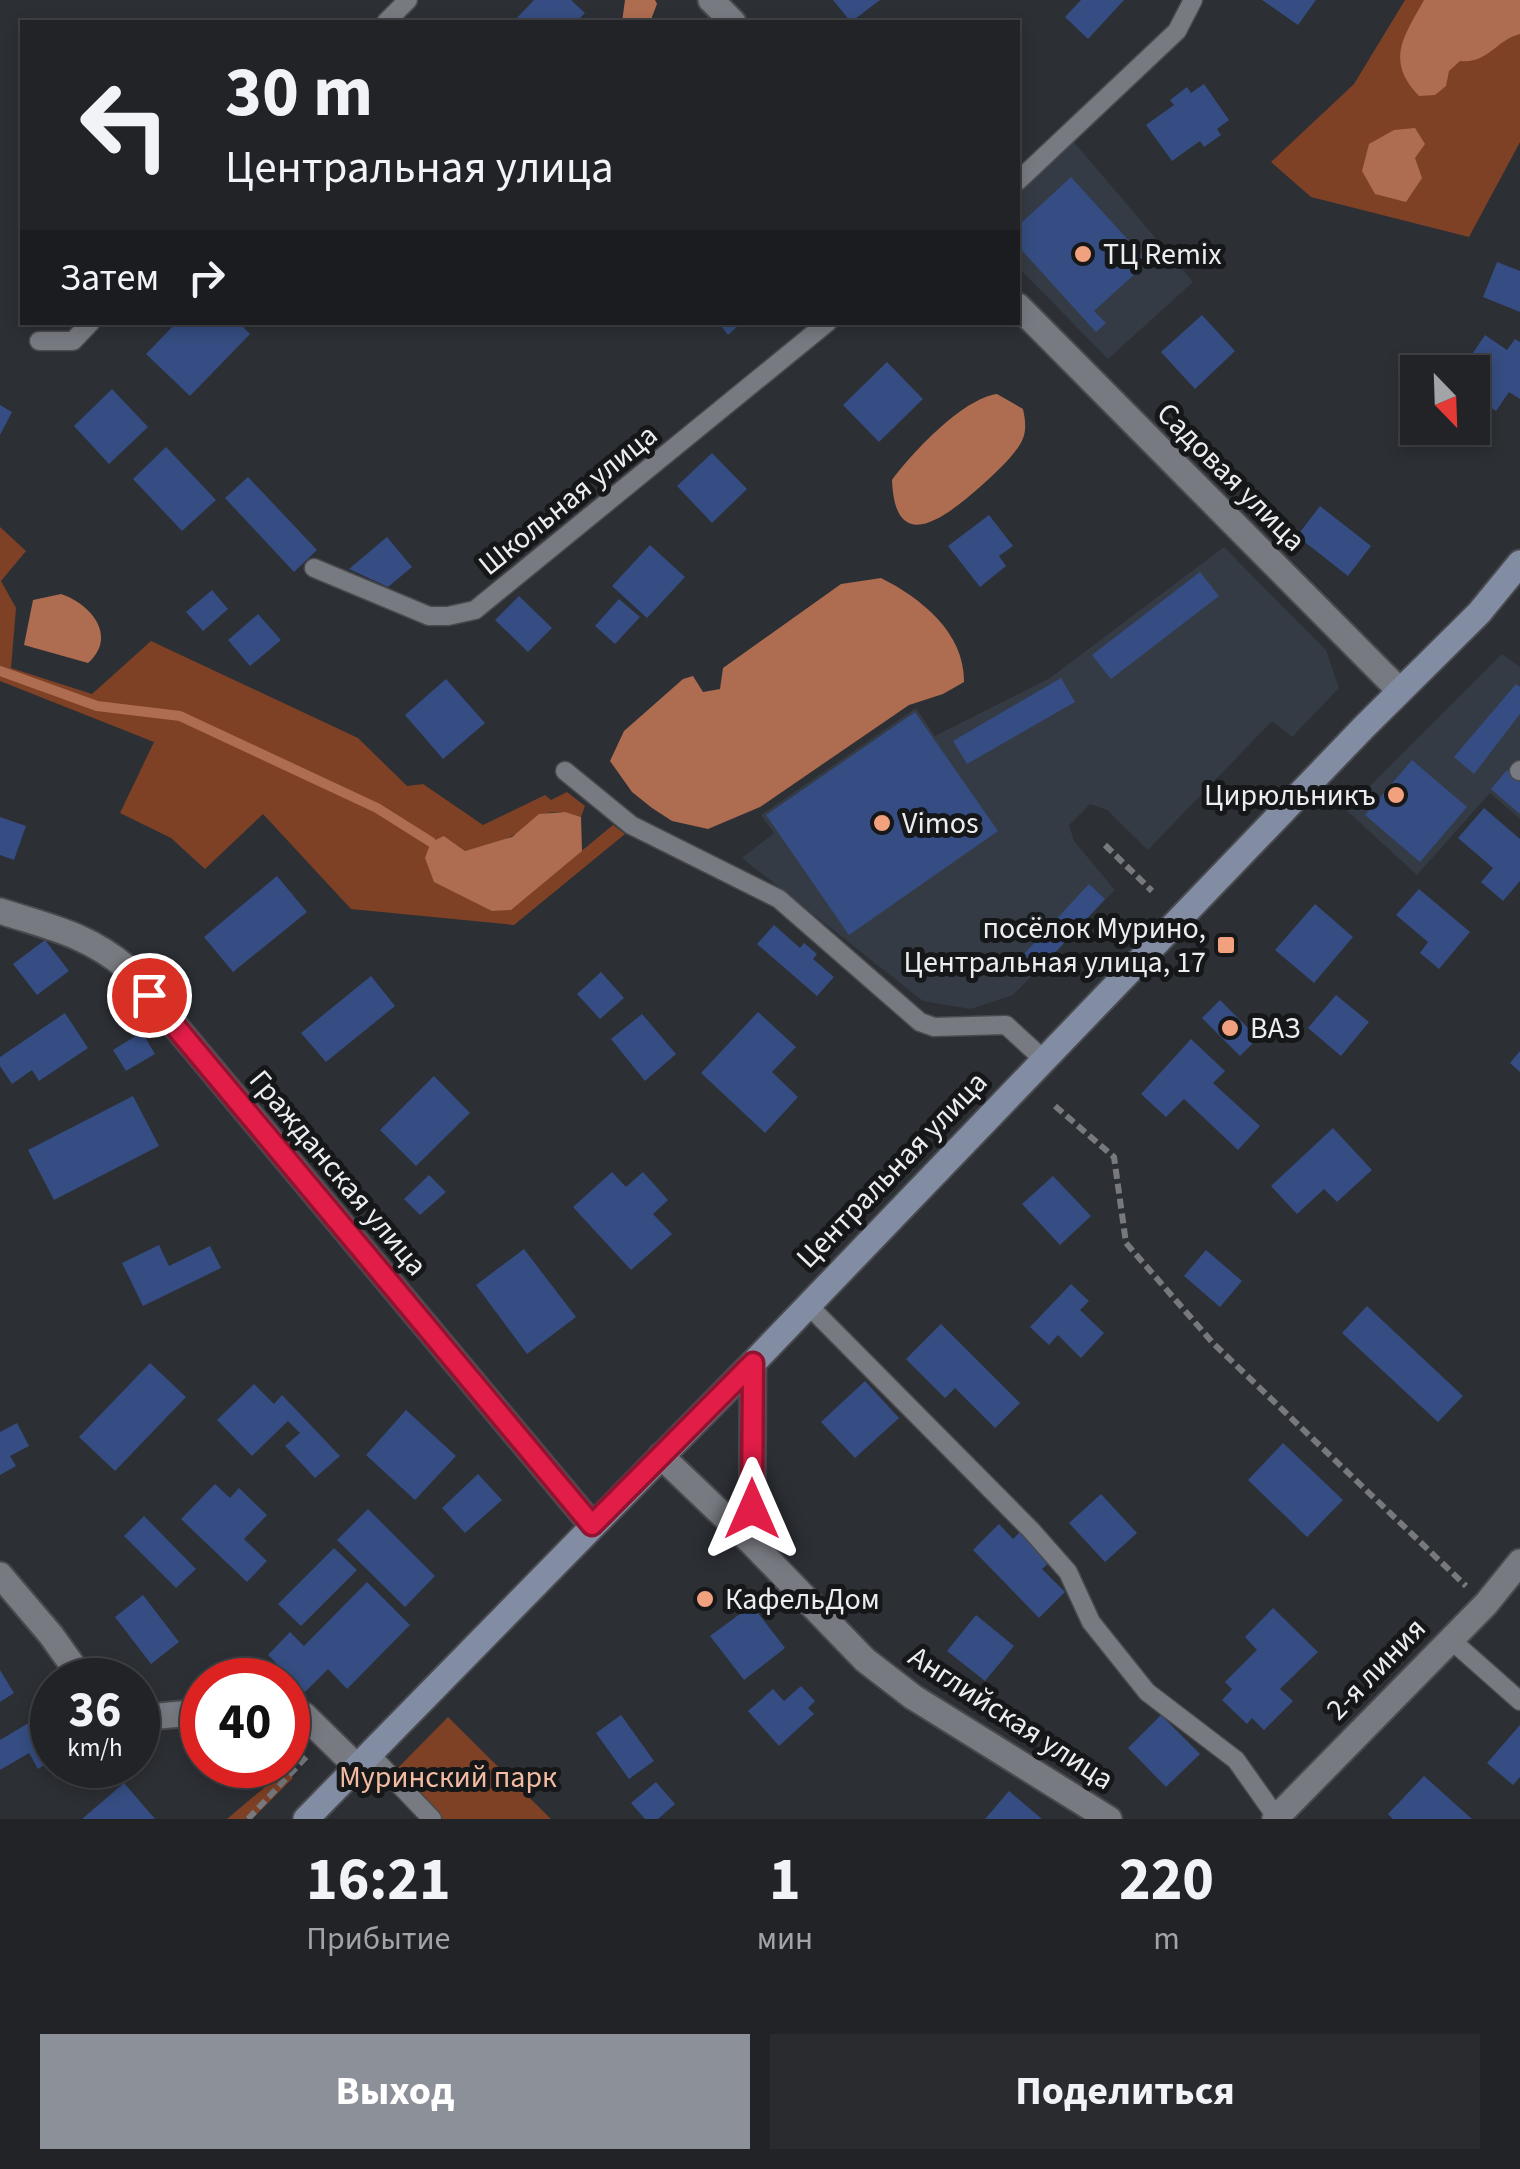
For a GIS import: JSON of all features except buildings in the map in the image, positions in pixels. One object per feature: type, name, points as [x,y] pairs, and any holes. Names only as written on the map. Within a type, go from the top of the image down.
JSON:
[{"type":"main road","name":"Центральная улица","points":[[306,1819],[1479,614],[1520,563]]},
{"type":"street","points":[[711,0],[732,20]]},
{"type":"street","name":"Садовая улица","points":[[1020,308],[1400,691]]},
{"type":"street","name":"Гражданская улица","points":[[0,911],[103,947],[127,968],[592,1525]]},
{"type":"street","points":[[752,1543],[753,1363]]},
{"type":"street","name":"Английская улица","points":[[660,1456],[866,1660],[913,1698],[1109,1819]]},
{"type":"street","name":"2-я линия","points":[[1276,1818],[1486,1604],[1520,1562]]},
{"type":"street","points":[[0,1575],[67,1658]]},
{"type":"street","points":[[310,1720],[362,1759]]},
{"type":"lane","points":[[388,20],[408,0]]},
{"type":"lane","points":[[1020,179],[1177,31],[1193,0]]},
{"type":"lane","points":[[39,341],[73,341],[88,325]]},
{"type":"lane","name":"Школьная улица","points":[[314,568],[429,616],[475,610],[824,325]]},
{"type":"lane","points":[[565,771],[632,825],[779,900],[920,1022],[934,1027],[1006,1025],[1043,1059]]},
{"type":"lane","points":[[808,1305],[1031,1530],[1068,1572],[1090,1622],[1147,1692],[1236,1760],[1276,1818]]},
{"type":"lane","points":[[1450,1639],[1520,1701]]},
{"type":"lane","points":[[362,1759],[432,1819]]},
{"type":"path","points":[[1105,844],[1152,890]]},
{"type":"path","points":[[1055,1106],[1114,1157],[1126,1243],[1138,1257],[1212,1342],[1486,1604]]},
{"type":"path","points":[[248,1819],[328,1735]]},
{"type":"shaded area","points":[[625,0],[655,0],[651,20],[622,20]]},
{"type":"shaded area","points":[[1424,0],[1520,0],[1520,34],[1478,59],[1460,61],[1449,71],[1446,86],[1435,95],[1419,96],[1408,83],[1400,59],[1405,36]]},
{"type":"shaded area","points":[[1415,128],[1425,144],[1415,158],[1422,178],[1406,202],[1375,194],[1362,171],[1369,144],[1394,130]]},
{"type":"shaded area","points":[[1073,141],[1193,282],[1108,359],[1020,269],[1020,190]]},
{"type":"shaded area","points":[[997,394],[1023,409],[1025,433],[1015,452],[981,486],[939,518],[913,524],[903,518],[895,504],[892,480],[912,455],[954,416]]},
{"type":"shaded area","points":[[1224,547],[1326,650],[1339,688],[1292,737],[1272,721],[1148,850],[1107,810],[1090,804],[1069,825],[1074,841],[1115,890],[1013,995],[971,1009],[923,1001],[742,858],[774,833],[761,815],[916,708],[935,736],[1050,678]]},
{"type":"shaded area","points":[[881,578],[938,619],[957,648],[964,682],[909,705],[760,807],[708,829],[672,821],[632,792],[610,761],[624,731],[683,679],[693,676],[703,692],[720,689],[723,668],[841,584]]},
{"type":"shaded area","points":[[61,594],[91,613],[101,632],[97,653],[88,663],[24,645],[33,600]]},
{"type":"shaded area","points":[[1502,654],[1520,667],[1520,819],[1490,793],[1417,875],[1346,810]]},
{"type":"shaded area","points":[[565,812],[581,817],[582,851],[511,910],[492,911],[434,882],[425,858],[431,842],[444,836],[465,851],[512,837],[539,814]]},
{"type":"green space","points":[[1405,0],[1520,0],[1520,142],[1469,237],[1311,197],[1271,162],[1354,84]]},
{"type":"green space","points":[[0,527],[26,551],[1,581],[16,608],[11,668],[92,694],[151,641],[358,738],[407,786],[423,784],[483,825],[545,795],[551,800],[567,792],[585,806],[581,817],[548,813],[505,839],[465,851],[444,836],[492,911],[511,909],[613,825],[625,834],[514,925],[351,909],[263,814],[205,869],[171,838],[120,813],[154,742],[0,681]]},
{"type":"green space","name":"Муринский парк","points":[[448,1717],[551,1819],[422,1819],[384,1782]]},
{"type":"green space","points":[[264,1788],[283,1788],[252,1819],[227,1819]]},
{"type":"waterway","points":[[0,671],[97,706],[180,716],[377,808],[431,842]]},
{"type":"place","name":"ТЦ Remix","points":[[1083,254]]},
{"type":"place","name":"Цирюльникъ","points":[[1396,795]]},
{"type":"place","name":"Vimos","points":[[882,823]]},
{"type":"place","name":"посёлок Мурино, Центральная улица, 17","points":[[1226,945]]},
{"type":"place","name":"ВАЗ","points":[[1230,1028]]},
{"type":"place","name":"КафельДом","points":[[705,1599]]},
{"type":"route","points":[[149,995],[592,1525],[753,1363],[752,1509]]}]
